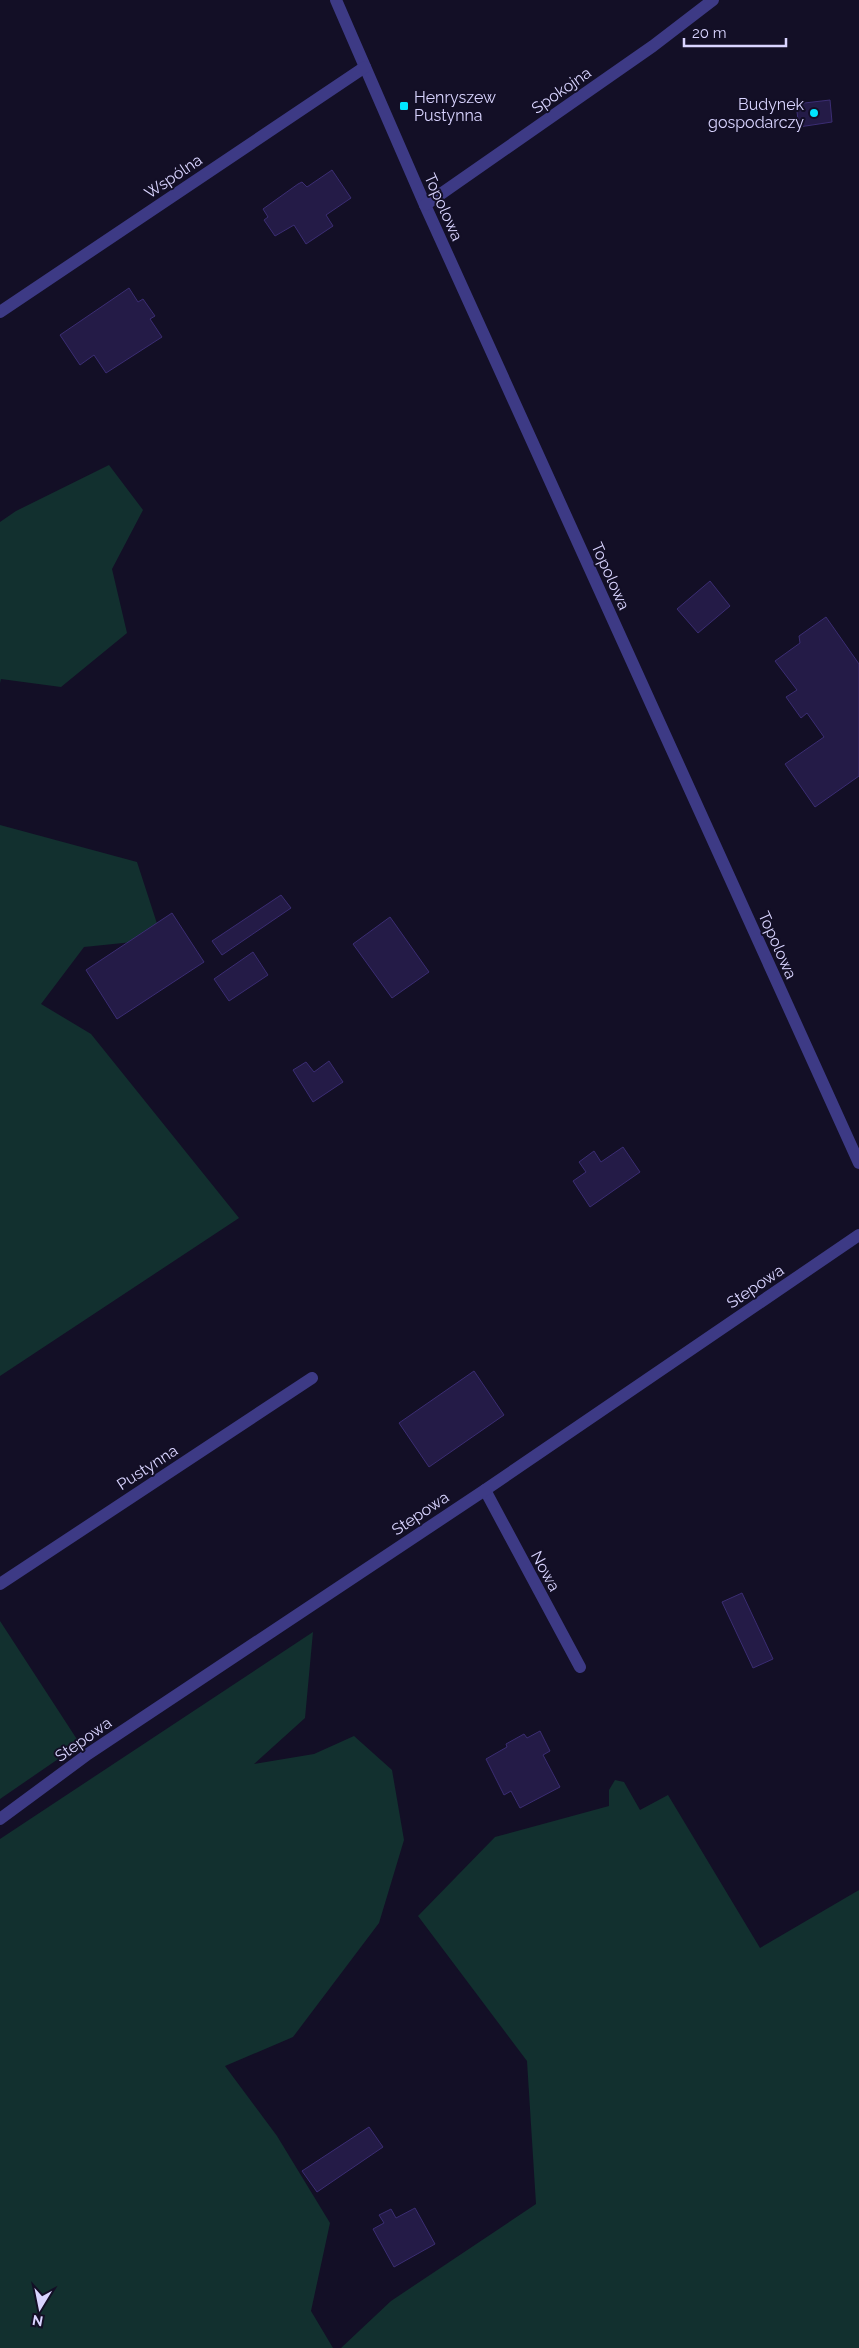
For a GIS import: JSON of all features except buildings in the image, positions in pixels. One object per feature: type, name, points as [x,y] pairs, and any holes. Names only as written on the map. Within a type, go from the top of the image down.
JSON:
[{"type":"street","name":"Topolowa","points":[[336,0],[425,205],[859,1163]]},
{"type":"street","name":"Spokojna","points":[[425,205],[653,46],[713,0]]},
{"type":"street","name":"Wspólna","points":[[0,312],[365,67]]},
{"type":"street","name":"Stepowa","points":[[0,1819],[88,1754],[485,1490],[859,1235]]},
{"type":"street","name":"Pustynna","points":[[0,1584],[312,1378]]},
{"type":"street","name":"Nowa","points":[[485,1490],[580,1667]]},
{"type":"green space","points":[[109,465],[143,510],[112,569],[127,633],[61,687],[1,679],[0,683],[0,522],[16,511]]},
{"type":"green space","points":[[0,825],[137,862],[162,939],[84,947],[41,1004],[91,1034],[239,1218],[0,1376]]},
{"type":"green space","points":[[0,1621],[80,1744],[0,1799]]},
{"type":"green space","points":[[313,1632],[305,1718],[254,1764],[314,1754],[354,1736],[392,1770],[404,1840],[379,1923],[293,2037],[225,2066],[277,2136],[330,2223],[311,2311],[333,2348],[0,2348],[0,1839]]},
{"type":"green space","points":[[615,1780],[624,1782],[640,1810],[668,1795],[760,1948],[859,1890],[859,2348],[341,2348],[391,2301],[536,2204],[527,2061],[418,1916],[495,1837],[609,1806],[609,1790]]},
{"type":"place","name":"Henryszew Pustynna","points":[[404,106]]},
{"type":"place","name":"Budynek gospodarczy","points":[[814,113]]}]
